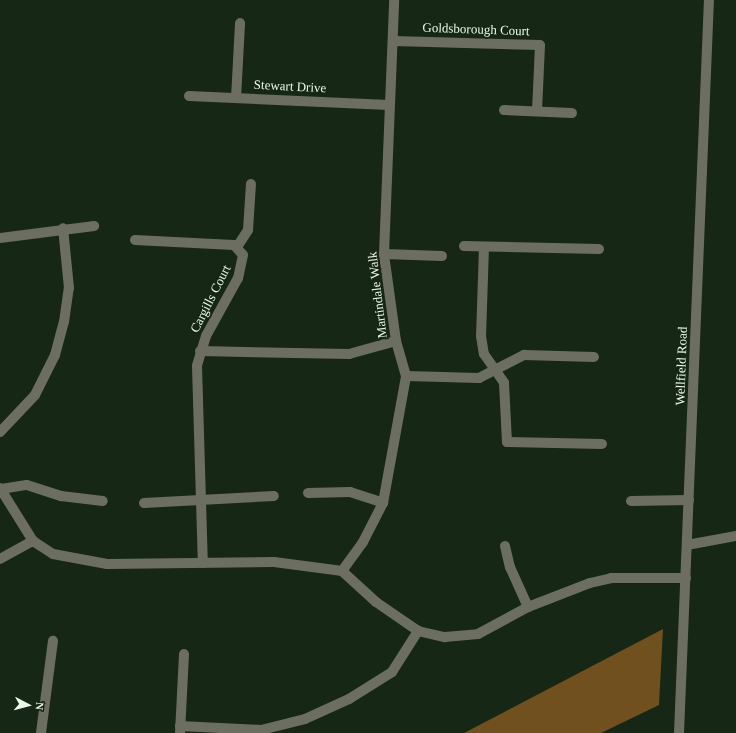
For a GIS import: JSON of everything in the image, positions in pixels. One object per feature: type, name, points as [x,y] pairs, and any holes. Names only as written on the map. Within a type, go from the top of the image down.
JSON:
[{"type":"street","name":"Martindale Walk","points":[[342,571],[363,542],[383,503],[406,376],[396,341],[384,254],[394,0]]},
{"type":"street","name":"Wellfield Road","points":[[679,733],[709,0]]},
{"type":"street","points":[[236,98],[240,23]]},
{"type":"street","name":"Goldsborough Court","points":[[393,41],[540,46],[537,111]]},
{"type":"street","name":"Stewart Drive","points":[[189,96],[389,105]]},
{"type":"street","points":[[504,110],[572,113]]},
{"type":"street","points":[[237,247],[248,230],[250,184]]},
{"type":"street","points":[[0,238],[63,228],[94,226]]},
{"type":"street","points":[[0,432],[35,395],[55,355],[64,322],[69,288],[63,228]]},
{"type":"street","name":"Cargills Court","points":[[135,240],[237,247],[244,262],[200,351],[195,382],[203,563]]},
{"type":"street","points":[[464,246],[599,249]]},
{"type":"street","points":[[484,247],[481,336],[484,354],[493,370],[504,383],[508,399],[507,442],[602,444]]},
{"type":"street","points":[[384,254],[442,256]]},
{"type":"street","points":[[200,351],[349,354],[396,341]]},
{"type":"street","points":[[406,376],[479,378],[524,355],[594,357]]},
{"type":"street","points":[[103,501],[61,496],[27,485],[0,489],[33,541],[53,554],[107,564],[274,562],[342,571],[376,602],[418,631],[445,637],[478,634],[528,607],[611,578],[686,578]]},
{"type":"street","points":[[308,493],[350,492],[383,503]]},
{"type":"street","points":[[144,504],[274,496]]},
{"type":"street","points":[[631,501],[689,500]]},
{"type":"street","points":[[687,545],[736,536]]},
{"type":"street","points":[[0,559],[33,541]]},
{"type":"street","points":[[505,546],[510,567],[528,607]]},
{"type":"street","points":[[184,654],[180,729],[261,730],[305,719],[349,699],[392,672],[418,631]]},
{"type":"street","points":[[41,733],[53,641]]},
{"type":"shaded area","points":[[663,629],[659,705],[601,733],[464,733]]}]
